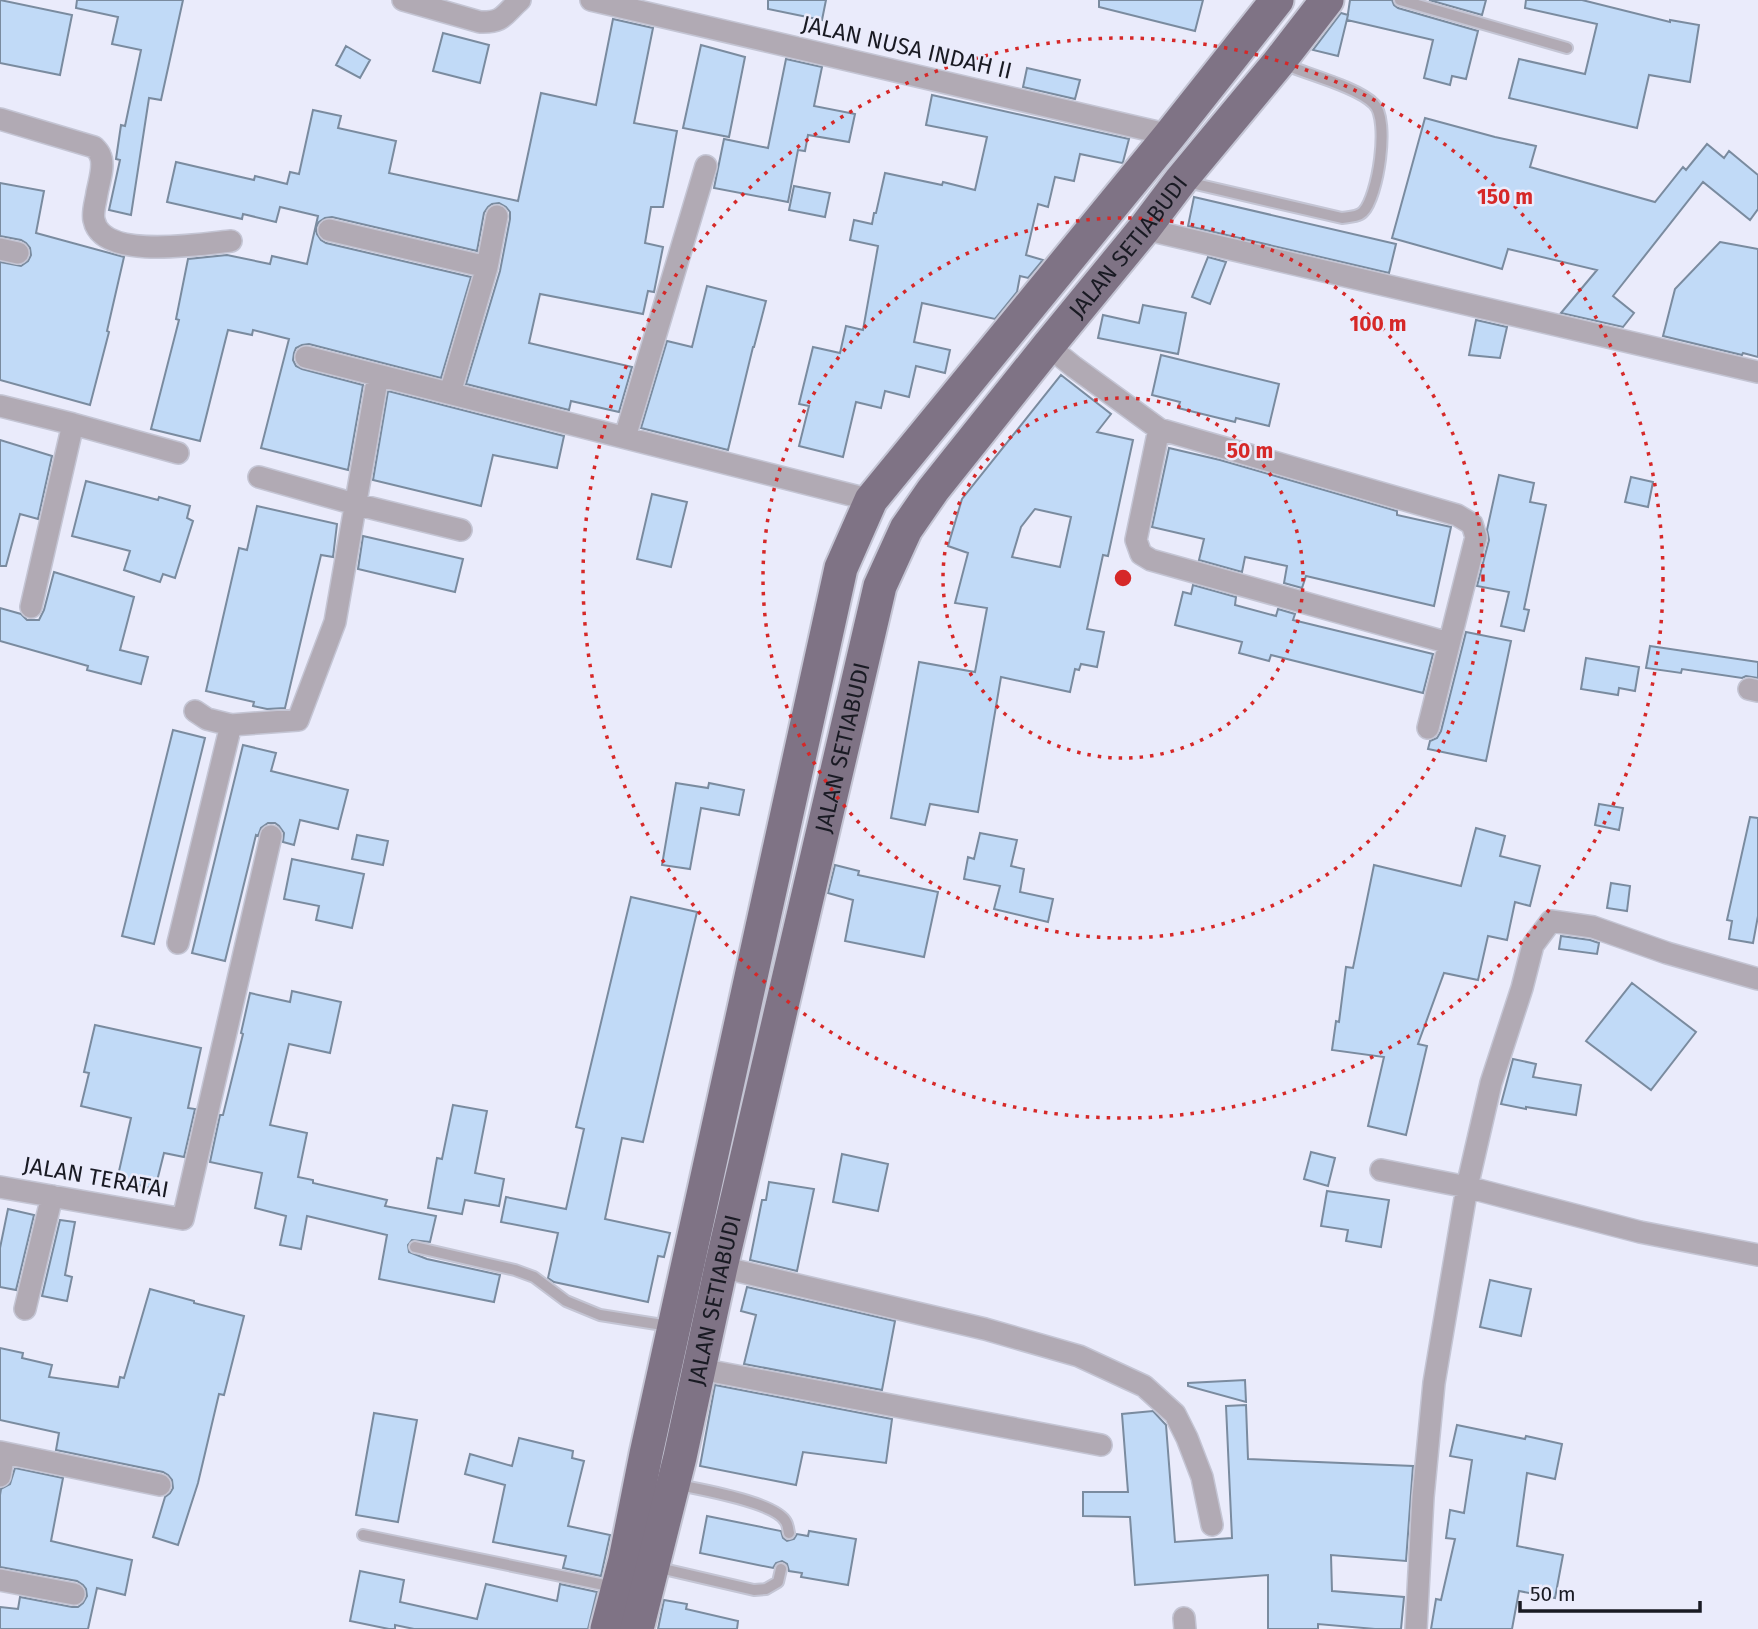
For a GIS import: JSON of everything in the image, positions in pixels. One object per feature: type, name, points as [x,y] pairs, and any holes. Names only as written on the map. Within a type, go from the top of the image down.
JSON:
[{"type":"main road","name":"JALAN SETIABUDI","points":[[637,1629],[636,1577],[658,1479],[675,1327],[841,568],[871,500],[1277,0]]},
{"type":"main road","name":"JALAN SETIABUDI","points":[[658,1479],[700,1369],[721,1268],[880,586],[906,529],[933,490],[1327,0]]},
{"type":"main road","name":"JALAN SETIABUDI","points":[[607,1629],[636,1577]]},
{"type":"street","points":[[403,0],[480,22],[493,22],[502,18],[520,0]]},
{"type":"street","name":"JALAN NUSA INDAH II","points":[[590,0],[1170,135]]},
{"type":"street","points":[[0,119],[94,146],[101,156],[101,166],[93,219],[97,228],[110,239],[135,246],[174,247],[231,241]]},
{"type":"street","points":[[625,437],[706,166]]},
{"type":"street","points":[[450,393],[487,267],[497,216]]},
{"type":"street","points":[[1144,229],[1758,372]]},
{"type":"street","points":[[329,230],[487,267]]},
{"type":"street","points":[[1048,346],[1159,429],[1458,515],[1472,523],[1476,537],[1428,728]]},
{"type":"street","points":[[306,357],[871,500]]},
{"type":"street","points":[[195,711],[208,719],[231,725],[298,720],[335,622],[378,374]]},
{"type":"street","points":[[0,406],[178,453]]},
{"type":"street","points":[[31,607],[73,424]]},
{"type":"street","points":[[1159,429],[1136,540],[1141,554],[1151,560],[1449,643]]},
{"type":"street","points":[[259,477],[461,530]]},
{"type":"street","points":[[178,943],[231,725]]},
{"type":"street","name":"JALAN TERATAI","points":[[0,1187],[183,1219],[271,836]]},
{"type":"street","points":[[1416,1629],[1423,1497],[1434,1383],[1467,1187],[1492,1083],[1533,945],[1551,921],[1593,927],[1667,953],[1758,979]]},
{"type":"street","points":[[1381,1170],[1467,1187],[1640,1232],[1758,1255]]},
{"type":"street","points":[[25,1309],[52,1196]]},
{"type":"street","points":[[721,1268],[985,1329],[1079,1356],[1144,1386],[1175,1414],[1187,1438],[1202,1477],[1212,1525]]},
{"type":"street","points":[[700,1369],[1101,1445]]},
{"type":"street","points":[[0,1476],[2,1452],[160,1485]]},
{"type":"street","points":[[0,1580],[74,1594]]},
{"type":"lane","points":[[1400,0],[1567,48]]},
{"type":"lane","points":[[1181,180],[1342,218],[1363,212],[1374,190],[1382,148],[1381,117],[1377,107],[1364,95],[1279,62]]},
{"type":"lane","points":[[415,1247],[515,1270],[534,1277],[566,1301],[600,1315],[675,1327]]},
{"type":"lane","points":[[658,1479],[746,1500],[773,1510],[786,1521],[789,1533]]},
{"type":"lane","points":[[363,1535],[636,1577],[754,1590],[766,1589],[778,1582],[781,1569]]},
{"type":"building","points":[[0,0],[72,15],[60,75],[0,63]]},
{"type":"building","points":[[77,0],[183,0],[161,100],[149,98],[131,215],[109,210],[120,160],[116,159],[121,125],[125,126],[141,50],[112,44],[118,17],[76,8]]},
{"type":"building","points":[[768,0],[826,0],[822,20],[768,9]]},
{"type":"building","points":[[1099,0],[1203,0],[1195,31],[1099,7]]},
{"type":"building","points":[[1350,0],[1392,0],[1398,8],[1478,31],[1466,79],[1452,76],[1450,85],[1424,78],[1433,40],[1347,20]]},
{"type":"building","points":[[1429,0],[1486,0],[1482,15]]},
{"type":"building","points":[[1526,0],[1582,0],[1670,22],[1699,25],[1690,82],[1649,75],[1637,128],[1509,98],[1519,59],[1585,74],[1597,24],[1525,8]]},
{"type":"building","points":[[1341,13],[1348,15],[1338,56],[1313,50]]},
{"type":"building","points":[[613,19],[653,28],[634,123],[677,131],[663,207],[651,207],[645,243],[663,247],[654,292],[648,291],[643,314],[540,294],[529,343],[632,367],[619,412],[571,401],[569,410],[466,384],[500,271],[510,219],[510,212],[499,203],[492,204],[484,213],[477,251],[332,217],[319,222],[317,234],[326,243],[471,277],[441,378],[309,344],[296,348],[293,360],[296,366],[363,385],[348,470],[261,448],[289,339],[253,330],[252,335],[228,330],[200,441],[151,429],[179,320],[176,319],[188,259],[227,255],[270,264],[272,256],[307,264],[318,216],[280,207],[276,222],[243,214],[242,219],[167,202],[176,162],[254,180],[255,176],[287,184],[290,172],[299,174],[313,110],[341,116],[338,128],[396,141],[389,173],[518,201],[541,93],[596,105]]},
{"type":"building","points":[[443,33],[489,45],[480,83],[433,71]]},
{"type":"building","points":[[701,45],[745,57],[729,137],[683,128]]},
{"type":"building","points":[[346,46],[370,60],[360,78],[336,65]]},
{"type":"building","points":[[786,59],[822,67],[814,106],[855,114],[849,142],[808,135],[805,151],[798,150],[788,202],[714,188],[724,139],[768,148]]},
{"type":"building","points":[[1027,68],[1080,80],[1075,99],[1023,87]]},
{"type":"building","points":[[932,95],[1129,139],[1123,162],[1080,154],[1074,181],[1055,177],[1048,207],[1038,204],[1026,255],[1043,260],[1028,278],[1020,276],[1017,292],[995,319],[922,303],[914,342],[950,350],[945,373],[916,366],[909,397],[885,391],[881,408],[856,402],[843,457],[799,446],[809,406],[799,404],[813,347],[840,353],[846,326],[863,330],[878,246],[850,240],[854,220],[872,224],[885,173],[975,190],[987,137],[926,125]]},
{"type":"building","points":[[1425,118],[1536,146],[1530,167],[1655,202],[1683,167],[1686,170],[1707,144],[1724,158],[1729,151],[1758,175],[1758,209],[1750,220],[1703,182],[1613,296],[1634,313],[1623,327],[1561,313],[1597,270],[1508,249],[1502,269],[1392,238]]},
{"type":"building","points":[[0,183],[44,191],[36,233],[124,257],[107,331],[109,332],[90,405],[0,380],[0,262],[21,266],[31,255],[26,243],[0,236]]},
{"type":"building","points":[[794,186],[830,193],[825,217],[789,210]]},
{"type":"building","points":[[1194,197],[1396,244],[1389,273],[1188,226]]},
{"type":"building","points":[[1720,242],[1758,249],[1758,357],[1663,336],[1675,289]]},
{"type":"building","points":[[1208,257],[1226,262],[1210,304],[1192,297]]},
{"type":"building","points":[[707,286],[766,301],[728,450],[641,428],[667,341],[692,347]]},
{"type":"building","points":[[1143,305],[1186,313],[1178,354],[1098,338],[1103,315],[1139,323]]},
{"type":"building","points":[[1476,320],[1507,327],[1500,358],[1469,355]]},
{"type":"building","points":[[1161,355],[1279,384],[1269,426],[1236,418],[1235,422],[1178,408],[1180,402],[1152,395]]},
{"type":"building","points":[[1061,375],[1111,414],[1097,432],[1133,440],[1108,556],[1103,555],[1087,629],[1104,632],[1097,667],[1081,664],[1079,670],[1075,669],[1070,692],[1001,677],[978,812],[930,804],[925,825],[891,818],[919,662],[975,672],[987,608],[955,603],[968,553],[948,546],[962,499]],"holes":[[[1035,509],[1071,517],[1060,567],[1012,557],[1021,527]]]},
{"type":"building","points":[[388,391],[564,436],[557,468],[493,455],[481,506],[373,480]]},
{"type":"building","points":[[0,440],[52,456],[38,519],[20,514],[6,566],[0,566]]},
{"type":"building","points":[[1169,448],[1397,511],[1397,515],[1451,527],[1434,606],[1306,576],[1302,588],[1284,583],[1287,566],[1245,557],[1242,572],[1199,560],[1204,539],[1152,527]]},
{"type":"building","points":[[1499,475],[1534,483],[1530,502],[1546,505],[1524,609],[1529,610],[1524,631],[1501,626],[1509,592],[1477,586],[1489,540],[1487,530]]},
{"type":"building","points":[[1631,477],[1653,482],[1648,507],[1625,502]]},
{"type":"building","points":[[86,481],[190,506],[187,518],[193,521],[175,578],[163,574],[160,582],[124,570],[130,551],[72,536]]},
{"type":"building","points":[[652,494],[687,502],[671,567],[637,559]]},
{"type":"building","points":[[257,506],[337,524],[333,557],[321,555],[285,708],[267,709],[253,706],[254,702],[206,691],[239,548],[247,550]]},
{"type":"building","points":[[363,536],[463,559],[455,592],[358,569]]},
{"type":"building","points":[[54,572],[134,597],[120,650],[148,657],[141,684],[87,670],[88,666],[0,641],[0,608],[21,614],[27,620],[39,620]]},
{"type":"building","points":[[1193,585],[1236,597],[1235,605],[1276,616],[1278,609],[1295,614],[1293,620],[1433,654],[1423,693],[1271,655],[1269,661],[1239,653],[1242,642],[1175,625],[1183,592],[1191,594]]},
{"type":"building","points":[[1466,632],[1511,641],[1486,761],[1428,749],[1430,741],[1437,738],[1441,731]]},
{"type":"building","points":[[1650,646],[1758,662],[1758,678],[1682,669],[1681,673],[1646,668]]},
{"type":"building","points":[[1586,658],[1639,667],[1635,691],[1619,688],[1618,695],[1581,689]]},
{"type":"building","points":[[173,730],[205,738],[154,944],[122,936]]},
{"type":"building","points":[[243,745],[276,753],[271,771],[348,790],[338,829],[300,820],[294,845],[283,842],[284,833],[275,823],[268,823],[261,828],[258,836],[256,835],[225,961],[192,953]]},
{"type":"building","points":[[676,783],[708,788],[709,783],[744,790],[739,815],[701,808],[690,869],[662,865]]},
{"type":"building","points":[[1599,804],[1623,808],[1619,830],[1595,825]]},
{"type":"building","points":[[1750,817],[1758,818],[1758,916],[1753,943],[1729,939],[1732,921],[1727,920]]},
{"type":"building","points":[[1476,828],[1505,836],[1500,856],[1540,866],[1530,906],[1515,902],[1507,940],[1488,936],[1478,980],[1444,973],[1418,1044],[1427,1046],[1406,1135],[1368,1126],[1384,1057],[1332,1050],[1336,1021],[1339,1022],[1346,967],[1353,968],[1374,865],[1461,886]]},
{"type":"building","points":[[980,833],[1017,840],[1011,866],[1024,869],[1020,892],[1053,899],[1048,922],[994,909],[1000,886],[964,879],[968,857],[974,859]]},
{"type":"building","points":[[357,835],[388,841],[383,865],[352,859]]},
{"type":"building","points":[[292,859],[364,874],[352,928],[316,920],[319,906],[284,899]]},
{"type":"building","points":[[835,865],[859,871],[858,875],[938,892],[924,957],[845,941],[853,900],[828,893]]},
{"type":"building","points":[[1611,883],[1630,886],[1627,911],[1607,908]]},
{"type":"building","points":[[631,897],[697,912],[643,1142],[622,1138],[605,1219],[670,1233],[664,1257],[658,1256],[648,1302],[554,1282],[548,1278],[558,1233],[501,1222],[506,1197],[566,1209],[584,1129],[576,1127]]},
{"type":"building","points":[[1561,936],[1599,943],[1597,954],[1559,949]]},
{"type":"building","points":[[1632,983],[1696,1032],[1651,1090],[1586,1041]]},
{"type":"building","points":[[292,991],[341,1002],[330,1053],[289,1044],[270,1125],[307,1133],[298,1177],[387,1200],[385,1206],[436,1216],[430,1242],[412,1240],[408,1245],[409,1252],[427,1259],[500,1275],[494,1302],[379,1279],[387,1235],[307,1216],[301,1249],[280,1245],[286,1216],[255,1208],[262,1173],[210,1162],[243,1034],[241,1033],[250,993],[290,1002]]},
{"type":"building","points":[[95,1025],[201,1048],[188,1108],[195,1109],[184,1157],[164,1153],[155,1189],[117,1180],[131,1118],[81,1106],[89,1073],[84,1072]]},
{"type":"building","points":[[1513,1059],[1536,1064],[1533,1077],[1581,1085],[1576,1115],[1501,1104]]},
{"type":"building","points":[[453,1105],[487,1111],[475,1173],[504,1179],[499,1206],[465,1200],[462,1214],[428,1208],[437,1158],[442,1159]]},
{"type":"building","points":[[1311,1152],[1335,1158],[1328,1186],[1304,1179]]},
{"type":"building","points":[[842,1154],[888,1164],[878,1211],[833,1202]]},
{"type":"building","points":[[769,1182],[814,1189],[797,1271],[750,1260],[762,1200],[766,1200]]},
{"type":"building","points":[[1327,1191],[1389,1200],[1381,1247],[1346,1241],[1348,1230],[1321,1226]]},
{"type":"building","points":[[8,1209],[34,1215],[16,1290],[0,1287],[0,1248]]},
{"type":"building","points":[[60,1220],[75,1222],[65,1275],[72,1277],[67,1301],[42,1296]]},
{"type":"building","points":[[1490,1280],[1531,1289],[1521,1336],[1480,1327]]},
{"type":"building","points":[[747,1287],[895,1321],[882,1390],[744,1364],[756,1315],[741,1311]]},
{"type":"building","points":[[150,1289],[244,1316],[224,1395],[219,1394],[198,1483],[178,1545],[153,1537],[165,1497],[173,1488],[168,1475],[56,1450],[59,1433],[0,1420],[0,1348],[23,1353],[22,1358],[52,1365],[49,1377],[118,1387],[120,1377],[124,1378]]},
{"type":"building","points":[[1245,1380],[1246,1402],[1188,1386],[1188,1383]]},
{"type":"building","points":[[715,1385],[892,1419],[886,1463],[803,1452],[796,1485],[700,1466]]},
{"type":"building","points":[[1246,1405],[1248,1459],[1413,1466],[1406,1561],[1331,1555],[1332,1591],[1404,1597],[1401,1629],[1318,1624],[1318,1629],[1268,1629],[1268,1575],[1135,1585],[1130,1517],[1083,1516],[1083,1492],[1128,1492],[1122,1414],[1153,1411],[1166,1425],[1175,1542],[1232,1538],[1226,1406]]},
{"type":"building","points":[[374,1413],[417,1420],[398,1522],[356,1515]]},
{"type":"building","points":[[1457,1425],[1562,1444],[1555,1479],[1527,1473],[1517,1546],[1563,1555],[1555,1598],[1519,1591],[1512,1629],[1431,1629],[1436,1599],[1441,1600],[1455,1539],[1446,1538],[1450,1510],[1464,1513],[1472,1460],[1450,1456]]},
{"type":"building","points":[[519,1438],[573,1451],[572,1458],[584,1461],[568,1526],[610,1535],[601,1576],[563,1568],[566,1556],[493,1542],[505,1485],[465,1474],[470,1454],[512,1466]]},
{"type":"building","points":[[15,1468],[63,1478],[51,1541],[132,1560],[125,1595],[97,1588],[88,1629],[0,1629],[0,1607],[18,1609],[20,1597],[78,1607],[87,1596],[86,1589],[77,1581],[0,1567],[0,1495],[1,1489],[10,1484]]},
{"type":"building","points":[[707,1516],[781,1531],[787,1541],[794,1539],[797,1534],[808,1536],[809,1531],[856,1539],[848,1585],[801,1577],[802,1573],[789,1571],[787,1564],[782,1561],[776,1563],[773,1568],[700,1553]]},
{"type":"building","points":[[360,1571],[404,1580],[400,1602],[477,1619],[486,1584],[557,1601],[560,1584],[597,1592],[588,1629],[414,1629],[395,1625],[395,1629],[389,1629],[350,1621]]},
{"type":"building","points":[[664,1600],[687,1604],[686,1609],[738,1621],[737,1629],[658,1629]]}]
